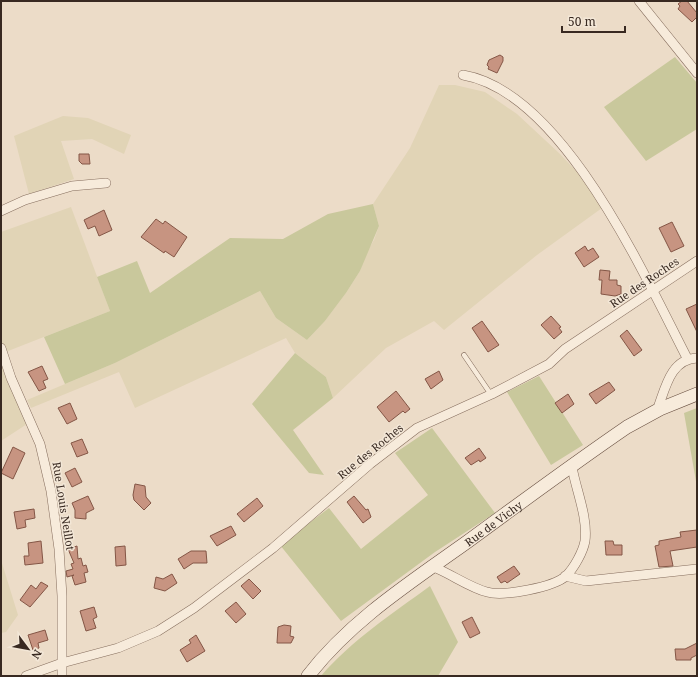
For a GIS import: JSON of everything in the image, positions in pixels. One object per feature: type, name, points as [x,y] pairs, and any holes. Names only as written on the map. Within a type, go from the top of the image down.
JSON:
[{"type":"street","points":[[639,1],[697,73]]},
{"type":"street","points":[[462,75],[487,82],[502,90],[526,107],[563,145],[608,208],[687,358]]},
{"type":"street","points":[[1,211],[25,200],[72,186],[106,183]]},
{"type":"street","name":"Rue des Roches","points":[[26,676],[62,663],[118,648],[158,631],[194,608],[272,548],[370,464],[417,428],[549,364],[565,349],[653,292],[697,261]]},
{"type":"street","name":"Rue Louis Neillot","points":[[1,348],[11,378],[40,444],[51,491],[59,548],[62,596],[62,676]]},
{"type":"street","points":[[660,409],[659,405],[667,380],[677,366],[687,358],[697,358]]},
{"type":"street","name":"Rue de Vichy","points":[[308,676],[320,660],[348,632],[379,606],[434,565],[627,427],[660,409],[697,394]]},
{"type":"street","points":[[434,565],[438,569],[487,592],[504,595],[545,586],[566,576],[580,556],[585,542],[585,527],[572,467]]},
{"type":"street","points":[[566,576],[586,581],[697,569]]},
{"type":"lane","points":[[464,355],[490,393]]},
{"type":"shaded area","points":[[439,85],[455,85],[485,92],[517,114],[559,153],[582,177],[602,208],[537,255],[444,330],[434,321],[386,348],[333,398],[326,377],[295,353],[286,338],[135,408],[119,372],[31,408],[27,400],[115,363],[260,291],[276,318],[307,340],[325,321],[360,271],[365,255],[374,240],[379,226],[373,204],[410,148]]},
{"type":"shaded area","points":[[63,116],[88,118],[131,135],[124,154],[92,139],[61,141],[74,179],[29,194],[14,136]]},
{"type":"shaded area","points":[[71,207],[110,311],[3,353],[1,348],[1,232]]},
{"type":"shaded area","points":[[1,357],[27,424],[1,441]]},
{"type":"shaded area","points":[[1,560],[18,615],[6,632],[1,633]]},
{"type":"green space","points":[[675,57],[697,83],[697,129],[646,161],[604,107]]},
{"type":"green space","points":[[373,204],[379,226],[360,271],[325,321],[307,340],[276,318],[260,291],[115,363],[65,384],[44,337],[110,311],[97,277],[137,261],[150,293],[230,238],[283,239],[328,214]]},
{"type":"green space","points":[[295,353],[326,377],[333,398],[293,430],[324,475],[309,473],[252,404]]},
{"type":"green space","points":[[539,376],[583,445],[551,465],[507,392]]},
{"type":"green space","points":[[697,408],[697,487],[684,413]]},
{"type":"green space","points":[[432,428],[495,513],[435,552],[341,621],[280,545],[329,508],[361,549],[428,495],[395,453]]},
{"type":"green space","points":[[430,586],[458,642],[438,676],[321,676],[359,639]]},
{"type":"building","points":[[682,1],[687,1],[697,13],[697,17],[692,22],[678,9],[680,6],[678,4]]},
{"type":"building","points":[[500,55],[503,57],[503,61],[497,73],[488,69],[489,67],[487,65],[489,60]]},
{"type":"building","points":[[79,154],[89,154],[90,164],[82,164],[79,161]]},
{"type":"building","points":[[104,210],[112,230],[99,236],[95,226],[88,229],[84,220]]},
{"type":"building","points":[[156,219],[163,224],[165,221],[187,237],[174,257],[165,251],[164,253],[141,237]]},
{"type":"building","points":[[672,222],[684,246],[671,252],[659,228]]},
{"type":"building","points":[[585,246],[588,251],[593,248],[599,257],[584,267],[575,253]]},
{"type":"building","points":[[600,270],[610,271],[609,280],[617,280],[617,285],[621,286],[621,294],[615,296],[601,294],[602,280],[599,280]]},
{"type":"building","points":[[697,304],[697,332],[686,309]]},
{"type":"building","points":[[551,316],[561,327],[559,328],[562,332],[554,339],[541,325]]},
{"type":"building","points":[[482,321],[499,345],[488,352],[472,328]]},
{"type":"building","points":[[627,330],[642,350],[634,356],[620,336]]},
{"type":"building","points":[[42,366],[48,379],[43,381],[46,388],[39,391],[28,372]]},
{"type":"building","points":[[439,371],[443,380],[431,389],[425,379]]},
{"type":"building","points":[[609,382],[615,390],[596,404],[589,394]]},
{"type":"building","points":[[396,391],[410,409],[405,413],[403,411],[389,422],[377,407]]},
{"type":"building","points":[[568,394],[574,404],[562,413],[555,403]]},
{"type":"building","points":[[70,403],[77,419],[67,424],[58,408]]},
{"type":"building","points":[[82,439],[88,453],[77,457],[71,443]]},
{"type":"building","points":[[13,447],[25,453],[13,479],[1,473]]},
{"type":"building","points":[[479,448],[486,458],[471,465],[465,458]]},
{"type":"building","points":[[75,468],[82,482],[72,487],[65,473]]},
{"type":"building","points":[[135,484],[145,486],[146,497],[151,503],[144,510],[134,500],[133,495]]},
{"type":"building","points":[[88,496],[94,509],[86,513],[86,519],[75,518],[75,510],[72,503]]},
{"type":"building","points":[[354,496],[366,510],[368,509],[371,517],[363,523],[347,502]]},
{"type":"building","points":[[257,498],[263,506],[244,522],[237,514]]},
{"type":"building","points":[[34,509],[35,518],[25,520],[26,527],[17,529],[14,512]]},
{"type":"building","points":[[231,526],[236,535],[217,546],[210,536]]},
{"type":"building","points":[[697,530],[697,547],[670,551],[673,566],[659,567],[655,546],[659,545],[659,541],[681,537],[680,532]]},
{"type":"building","points":[[41,541],[43,563],[25,565],[24,556],[29,556],[28,543]]},
{"type":"building","points":[[605,541],[613,541],[614,545],[622,545],[622,555],[606,555]]},
{"type":"building","points":[[77,546],[78,559],[81,558],[83,566],[86,565],[88,572],[84,573],[86,582],[75,585],[72,576],[74,575],[67,577],[66,571],[73,569],[71,564],[74,563],[68,549]]},
{"type":"building","points":[[125,546],[126,565],[116,566],[115,547]]},
{"type":"building","points":[[191,551],[206,551],[207,563],[193,563],[184,569],[178,559]]},
{"type":"building","points":[[514,566],[520,574],[507,583],[505,581],[501,583],[497,577]]},
{"type":"building","points":[[172,574],[177,583],[165,591],[154,588],[156,577],[163,579]]},
{"type":"building","points":[[249,579],[261,591],[253,599],[241,586]]},
{"type":"building","points":[[41,582],[48,586],[30,607],[20,600],[31,585],[36,589]]},
{"type":"building","points":[[236,602],[246,614],[236,623],[225,611]]},
{"type":"building","points":[[94,607],[97,617],[93,619],[96,628],[86,631],[80,611]]},
{"type":"building","points":[[472,617],[480,633],[470,638],[462,622]]},
{"type":"building","points":[[284,625],[291,626],[290,636],[294,637],[291,643],[277,643],[278,627]]},
{"type":"building","points":[[45,630],[48,640],[38,643],[39,648],[33,650],[28,635]]},
{"type":"building","points":[[196,635],[205,651],[187,662],[180,650],[191,643],[189,640]]},
{"type":"building","points":[[697,643],[697,655],[691,658],[691,660],[676,660],[675,649],[685,649]]}]
